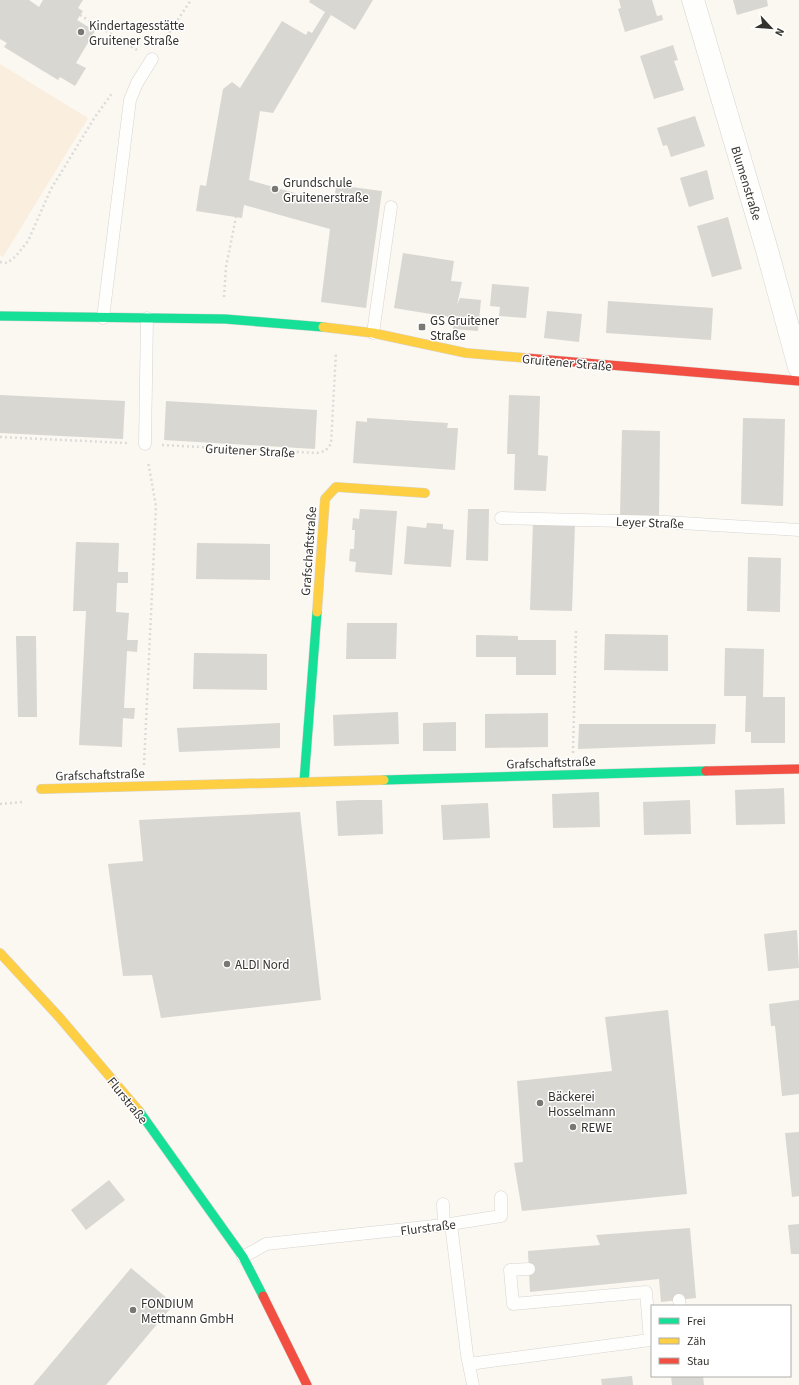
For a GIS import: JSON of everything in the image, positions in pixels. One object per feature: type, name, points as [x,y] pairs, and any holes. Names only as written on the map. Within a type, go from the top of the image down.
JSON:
[{"type":"street","name":"Blumenstraße","points":[[693,0],[768,250],[799,367]]},
{"type":"street","name":"Gruitener Straße","points":[[0,316],[225,319],[294,323],[373,333],[466,353],[799,381]]},
{"type":"street","name":"Grafschaftstraße","points":[[304,782],[325,499],[336,487],[425,493]]},
{"type":"street","name":"Grafschaftstraße","points":[[41,789],[799,769]]},
{"type":"street","name":"Flurstraße","points":[[0,953],[60,1018],[137,1109],[188,1178],[243,1257],[308,1385]]},
{"type":"lane","points":[[103,318],[130,100],[137,83],[152,59]]},
{"type":"lane","points":[[373,333],[391,207]]},
{"type":"lane","points":[[145,444],[147,318]]},
{"type":"lane","name":"Leyer Straße","points":[[501,518],[665,522],[799,530]]},
{"type":"lane","name":"Flurstraße","points":[[243,1257],[266,1244],[448,1225],[501,1216],[501,1197]]},
{"type":"lane","points":[[443,1204],[448,1225],[450,1259],[464,1358],[473,1385]]},
{"type":"lane","points":[[464,1358],[651,1340],[646,1292],[513,1304],[510,1270],[529,1268]]},
{"type":"path","points":[[80,16],[152,59],[191,0]]},
{"type":"path","points":[[0,262],[7,263],[16,256],[28,241],[50,189],[112,94],[119,87],[137,83]]},
{"type":"path","points":[[225,319],[224,282],[236,217]]},
{"type":"path","name":"Gruitener Straße","points":[[0,437],[317,453],[325,450],[331,444],[338,328]]},
{"type":"path","points":[[144,786],[156,506],[145,444]]},
{"type":"path","points":[[573,775],[576,632]]},
{"type":"shaded area","points":[[0,64],[88,118],[3,257],[0,255]]},
{"type":"building","points":[[0,0],[29,0],[39,7],[43,0],[83,0],[78,8],[83,11],[77,20],[95,31],[76,63],[86,68],[75,86],[60,77],[58,80],[4,47],[7,43],[0,39]]},
{"type":"building","points":[[310,0],[373,0],[355,30],[331,15],[273,113],[260,111],[249,180],[323,201],[325,194],[335,195],[336,185],[382,191],[366,308],[321,302],[330,229],[244,205],[242,218],[196,211],[200,185],[206,186],[223,89],[232,82],[240,88],[282,21],[306,35],[308,31],[312,33],[325,12],[309,2]]},
{"type":"building","points":[[619,0],[652,0],[657,16],[662,15],[663,20],[625,32],[618,9],[621,8]]},
{"type":"building","points":[[733,0],[767,0],[768,6],[737,15]]},
{"type":"building","points":[[673,45],[678,60],[674,61],[684,90],[654,99],[640,56]]},
{"type":"building","points":[[695,116],[705,146],[671,157],[667,145],[663,146],[657,128]]},
{"type":"building","points":[[707,170],[714,199],[689,207],[680,178]]},
{"type":"building","points":[[728,217],[742,269],[712,277],[697,226]]},
{"type":"building","points":[[403,253],[454,261],[451,281],[462,282],[457,305],[460,298],[481,300],[478,331],[453,329],[455,318],[394,308]]},
{"type":"building","points":[[492,284],[529,287],[526,318],[499,316],[500,307],[490,306]]},
{"type":"building","points":[[608,301],[713,308],[711,340],[606,333]]},
{"type":"building","points":[[547,311],[582,314],[579,342],[544,338]]},
{"type":"building","points":[[0,395],[125,401],[123,439],[0,433]]},
{"type":"building","points":[[509,395],[540,396],[538,455],[548,456],[546,491],[514,490],[515,454],[507,454]]},
{"type":"building","points":[[166,401],[317,410],[315,449],[164,440]]},
{"type":"building","points":[[367,418],[448,423],[447,428],[458,428],[455,470],[353,463],[356,421],[367,422]]},
{"type":"building","points":[[743,418],[785,419],[783,506],[741,504]]},
{"type":"building","points":[[622,430],[660,431],[659,517],[620,516]]},
{"type":"building","points":[[360,509],[397,511],[392,575],[355,572],[356,562],[349,561],[350,549],[354,549],[355,530],[352,530],[353,518],[359,519]]},
{"type":"building","points":[[468,509],[489,509],[488,561],[466,560]]},
{"type":"building","points":[[533,522],[575,524],[572,611],[530,610]]},
{"type":"building","points":[[427,523],[443,524],[443,529],[454,530],[451,567],[404,564],[407,526],[426,528]]},
{"type":"building","points":[[76,542],[119,543],[118,572],[128,572],[128,583],[117,583],[116,612],[129,613],[127,640],[138,640],[137,652],[127,651],[124,708],[135,708],[134,719],[123,718],[122,747],[79,745],[86,611],[73,611]]},
{"type":"building","points":[[197,543],[270,544],[270,580],[196,579]]},
{"type":"building","points":[[748,557],[781,558],[780,612],[747,611]]},
{"type":"building","points":[[347,623],[397,623],[396,659],[346,659]]},
{"type":"building","points":[[605,634],[668,635],[668,671],[604,670]]},
{"type":"building","points":[[476,635],[518,636],[518,640],[556,640],[556,675],[516,675],[516,657],[476,657]]},
{"type":"building","points":[[16,636],[36,636],[37,717],[18,717]]},
{"type":"building","points":[[725,648],[764,649],[763,697],[785,697],[785,743],[751,743],[751,732],[745,732],[746,696],[724,696]]},
{"type":"building","points":[[194,653],[267,654],[267,690],[193,689]]},
{"type":"building","points":[[398,712],[399,744],[334,746],[333,715]]},
{"type":"building","points":[[548,713],[548,747],[485,748],[485,714]]},
{"type":"building","points":[[456,722],[456,751],[423,751],[423,723]]},
{"type":"building","points":[[280,723],[280,748],[179,752],[177,728]]},
{"type":"building","points":[[579,724],[716,724],[715,744],[578,749]]},
{"type":"building","points":[[784,788],[785,824],[736,825],[735,790]]},
{"type":"building","points":[[599,792],[600,827],[553,828],[552,794]]},
{"type":"building","points":[[382,800],[383,834],[338,836],[336,801]]},
{"type":"building","points":[[690,800],[691,834],[644,835],[643,802]]},
{"type":"building","points":[[488,803],[490,838],[443,840],[441,805]]},
{"type":"building","points":[[300,812],[321,1000],[161,1018],[152,975],[123,976],[108,864],[143,861],[139,820]]},
{"type":"building","points":[[797,930],[799,968],[768,971],[764,934]]},
{"type":"building","points":[[799,1000],[799,1094],[782,1096],[775,1026],[771,1026],[769,1004]]},
{"type":"building","points":[[668,1010],[687,1194],[522,1211],[514,1163],[523,1162],[517,1081],[612,1071],[605,1017]]},
{"type":"building","points":[[799,1132],[799,1196],[792,1197],[785,1133]]},
{"type":"building","points":[[109,1180],[125,1200],[86,1230],[71,1210]]},
{"type":"building","points":[[799,1224],[799,1254],[791,1254],[788,1225]]},
{"type":"building","points":[[690,1228],[696,1298],[661,1302],[659,1279],[530,1292],[528,1251],[600,1245],[596,1235]]},
{"type":"building","points":[[131,1268],[174,1304],[106,1385],[33,1385]]},
{"type":"building","points":[[632,1376],[633,1385],[602,1385],[601,1379]]},
{"type":"building","points":[[671,1377],[703,1377],[704,1385],[672,1385]]},
{"type":"traffic: fast","points":[[0,316],[225,319],[323,327]]},
{"type":"traffic: fast","points":[[304,782],[317,612]]},
{"type":"traffic: fast","points":[[384,780],[706,771]]},
{"type":"traffic: fast","points":[[139,1111],[243,1257],[263,1296]]},
{"type":"traffic: slow","points":[[323,327],[373,333],[466,353],[526,358]]},
{"type":"traffic: slow","points":[[317,612],[325,499],[336,487],[425,493]]},
{"type":"traffic: slow","points":[[41,789],[384,780]]},
{"type":"traffic: slow","points":[[0,953],[60,1018],[139,1111]]},
{"type":"traffic: jam","points":[[526,358],[799,381]]},
{"type":"traffic: jam","points":[[706,771],[799,769]]},
{"type":"traffic: jam","points":[[263,1296],[307,1385]]},
{"type":"place","name":"Kindertagesstätte Gruitener Straße","points":[[81,32]]},
{"type":"place","name":"Grundschule Gruitenerstraße","points":[[275,189]]},
{"type":"place","name":"GS Gruitener Straße","points":[[422,327]]},
{"type":"place","name":"ALDI Nord","points":[[227,964]]},
{"type":"place","name":"Bäckerei Hosselmann","points":[[540,1103]]},
{"type":"place","name":"REWE","points":[[573,1127]]},
{"type":"place","name":"FONDIUM Mettmann GmbH","points":[[133,1310]]}]
